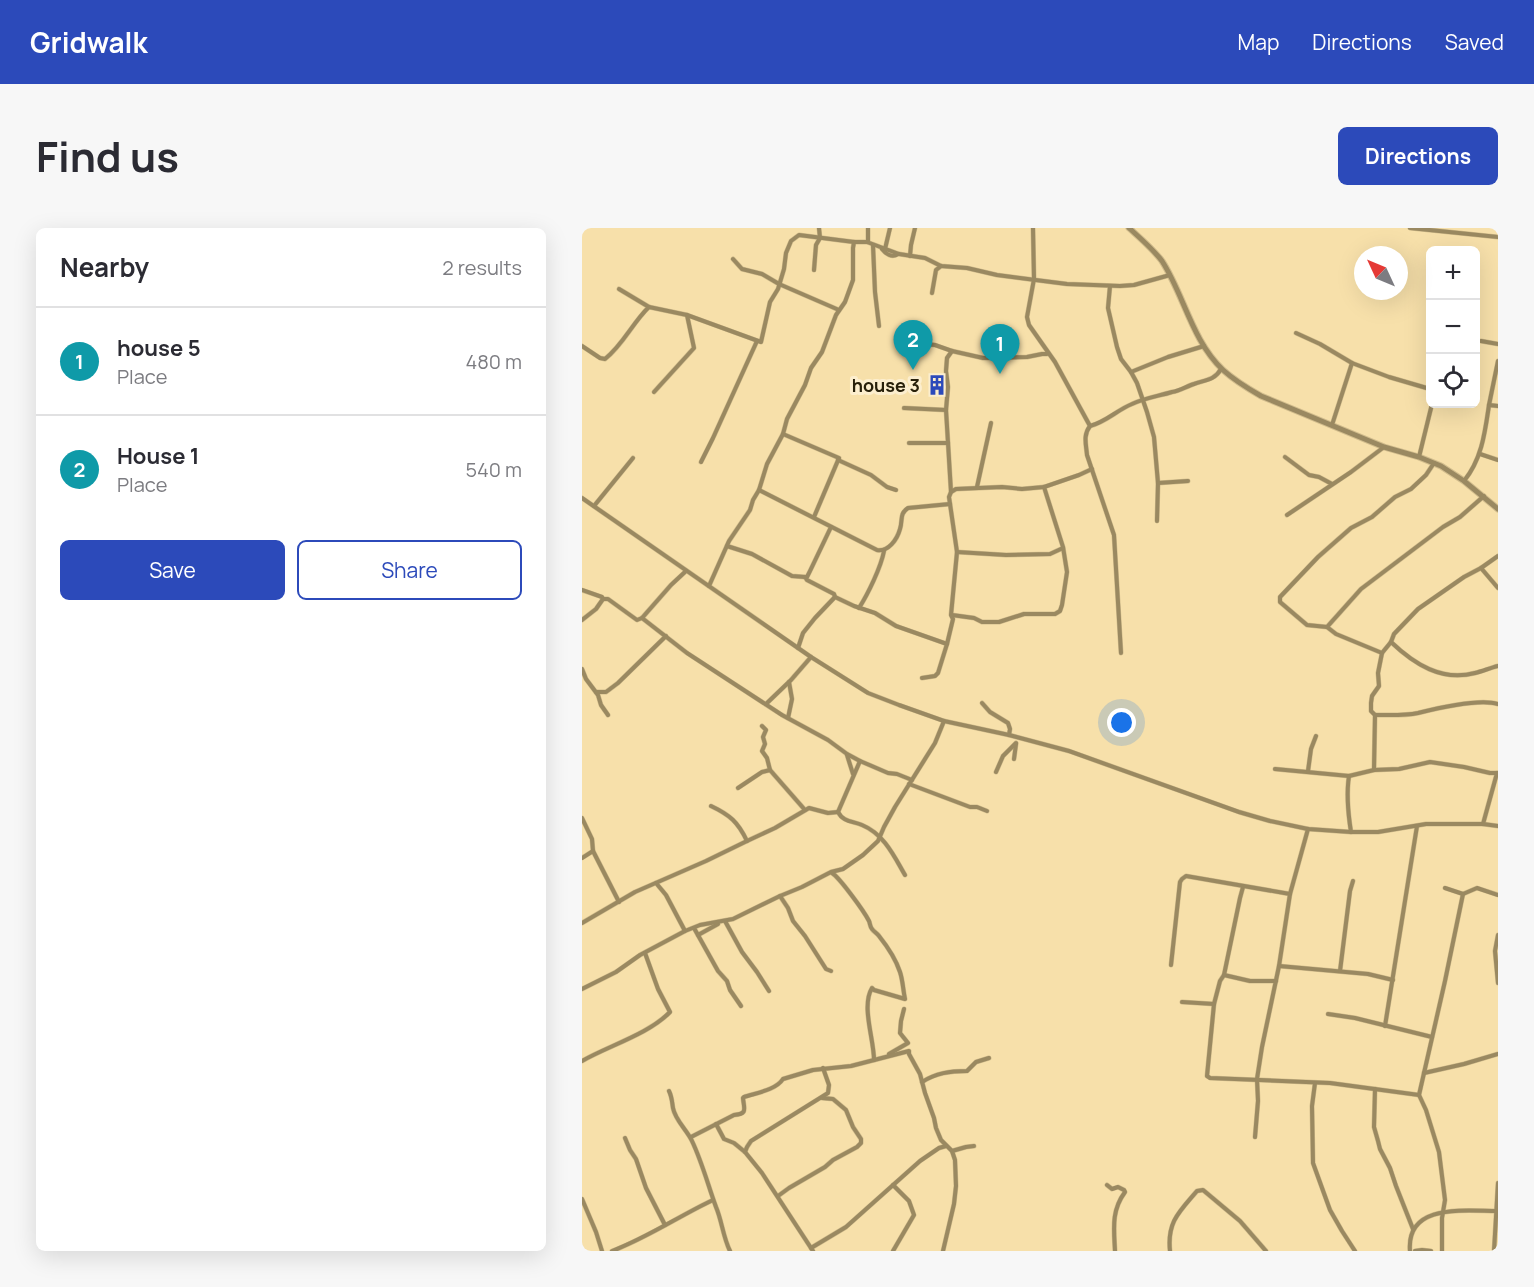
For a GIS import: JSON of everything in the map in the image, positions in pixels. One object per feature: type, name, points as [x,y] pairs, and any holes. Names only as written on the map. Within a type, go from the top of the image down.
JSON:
[{"type":"street","points":[[814,270],[816,245],[820,238],[819,228]]},
{"type":"street","points":[[868,228],[868,243]]},
{"type":"street","points":[[883,249],[890,228]]},
{"type":"street","points":[[910,256],[915,228]]},
{"type":"street","points":[[1033,228],[1034,279],[1027,317],[1029,325],[1055,362],[1090,426]]},
{"type":"street","points":[[1129,228],[1158,256],[1170,275],[1205,346],[1221,369],[1242,385],[1261,396],[1384,447],[1441,465],[1498,509]]},
{"type":"street","points":[[1410,228],[1498,237]]},
{"type":"street","points":[[619,289],[649,307],[687,315],[761,342],[770,302],[779,284],[786,253],[793,238],[799,235],[862,241],[899,254],[925,258],[941,266],[1067,284],[1134,285],[1170,275]]},
{"type":"street","points":[[709,586],[727,546],[750,510],[759,490],[766,464],[783,434],[787,419],[805,385],[811,368],[822,352],[839,310],[845,302],[853,280],[854,242]]},
{"type":"street","points":[[873,245],[879,326]]},
{"type":"street","points":[[733,259],[742,269],[762,274],[779,284],[839,310]]},
{"type":"street","points":[[932,293],[936,270],[941,266]]},
{"type":"street","points":[[1110,286],[1108,308],[1117,347],[1143,400],[1154,437],[1158,483],[1157,521]]},
{"type":"street","points":[[582,346],[605,359],[649,307]]},
{"type":"street","points":[[654,392],[694,348],[687,315]]},
{"type":"street","points":[[1296,333],[1352,363],[1426,388]]},
{"type":"street","points":[[701,462],[757,340]]},
{"type":"street","points":[[1481,341],[1498,344]]},
{"type":"street","points":[[915,343],[935,345],[983,358],[999,359],[1048,354]]},
{"type":"street","points":[[1131,372],[1168,357],[1205,346]]},
{"type":"street","points":[[922,678],[935,676],[938,673],[953,619],[951,615],[957,552],[949,497],[951,492],[946,410],[947,358],[951,351]]},
{"type":"street","points":[[1464,481],[1472,472],[1480,454],[1498,361]]},
{"type":"street","points":[[1332,425],[1352,363]]},
{"type":"street","points":[[1121,652],[1114,535],[1092,469],[1085,442],[1086,433],[1090,426],[1100,424],[1115,412],[1143,400],[1206,381],[1221,369]]},
{"type":"street","points":[[1489,405],[1498,406]]},
{"type":"street","points":[[904,408],[946,410]]},
{"type":"street","points":[[1419,457],[1431,408]]},
{"type":"street","points":[[977,487],[991,423]]},
{"type":"street","points":[[783,434],[838,458],[896,490]]},
{"type":"street","points":[[909,443],[948,443]]},
{"type":"street","points":[[1287,514],[1384,447]]},
{"type":"street","points":[[1480,454],[1498,460]]},
{"type":"street","points":[[1285,457],[1309,475],[1332,484]]},
{"type":"street","points":[[594,506],[633,458]]},
{"type":"street","points":[[814,517],[838,460]]},
{"type":"street","points":[[1382,653],[1336,634],[1327,627],[1310,626],[1304,623],[1280,602],[1281,597],[1318,557],[1351,528],[1372,517],[1395,497],[1411,489],[1426,475],[1434,463]]},
{"type":"street","points":[[951,492],[956,489],[977,487],[1022,489],[1044,487],[1092,469]]},
{"type":"street","points":[[1158,483],[1188,481]]},
{"type":"street","points":[[951,615],[992,623],[1024,614],[1055,614],[1060,611],[1067,573],[1063,548],[1044,487]]},
{"type":"street","points":[[759,490],[877,550],[884,551]]},
{"type":"street","points":[[1327,627],[1361,589],[1443,527],[1460,517],[1484,496]]},
{"type":"street","points":[[582,498],[811,657],[868,693],[899,705],[944,721],[1009,735],[1016,740],[1082,755],[1239,812],[1308,829],[1378,832],[1426,824],[1498,826]]},
{"type":"street","points":[[859,608],[865,599],[884,551],[888,549],[900,531],[904,511],[908,508],[950,504]]},
{"type":"street","points":[[805,578],[809,575],[831,527]]},
{"type":"street","points":[[727,546],[752,554],[788,575],[805,578],[834,594],[835,597],[875,613],[896,626],[947,644]]},
{"type":"street","points":[[957,552],[1006,555],[1050,554],[1063,548]]},
{"type":"street","points":[[1374,770],[1375,715],[1371,711],[1371,702],[1378,686],[1382,653],[1394,634],[1418,609],[1498,556]]},
{"type":"street","points":[[1481,568],[1498,588]]},
{"type":"street","points":[[582,590],[615,602],[634,619],[642,618],[686,571]]},
{"type":"street","points":[[798,648],[803,633],[835,597]]},
{"type":"street","points":[[582,621],[596,609],[603,599]]},
{"type":"street","points":[[642,618],[687,653],[847,754],[970,807],[987,811]]},
{"type":"street","points":[[596,692],[606,692],[618,683],[666,636]]},
{"type":"street","points":[[1391,642],[1415,662],[1444,675],[1475,673],[1498,666]]},
{"type":"street","points":[[766,704],[811,657]]},
{"type":"street","points":[[582,671],[608,715]]},
{"type":"street","points":[[788,718],[792,699],[789,682]]},
{"type":"street","points":[[1375,715],[1411,714],[1442,707],[1489,701],[1498,704]]},
{"type":"street","points":[[982,703],[990,712],[1008,723],[1009,735]]},
{"type":"street","points":[[838,876],[843,869],[878,841],[895,807],[935,743],[944,721]]},
{"type":"street","points":[[762,726],[766,730],[762,751],[767,758],[770,770],[805,810]]},
{"type":"street","points":[[1308,771],[1311,749],[1316,736]]},
{"type":"street","points":[[1014,759],[1016,740]]},
{"type":"street","points":[[996,772],[1016,740]]},
{"type":"street","points":[[847,754],[854,775]]},
{"type":"street","points":[[860,761],[838,812],[843,819],[862,825],[880,836],[905,875]]},
{"type":"street","points":[[1275,769],[1349,776],[1430,762],[1498,772],[1483,824]]},
{"type":"street","points":[[738,788],[762,772],[770,770]]},
{"type":"street","points":[[1349,776],[1348,817],[1352,832]]},
{"type":"street","points":[[711,806],[728,814],[740,827],[747,841]]},
{"type":"street","points":[[582,923],[635,891],[706,861],[775,828],[805,810],[812,808],[828,813],[838,812]]},
{"type":"street","points":[[582,818],[592,839],[593,851],[619,902]]},
{"type":"street","points":[[1385,1026],[1417,826]]},
{"type":"street","points":[[1255,1137],[1257,1079],[1262,1047],[1279,966],[1290,894],[1308,829]]},
{"type":"street","points":[[582,858],[593,851]]},
{"type":"street","points":[[698,935],[831,872],[843,869]]},
{"type":"street","points":[[831,872],[838,876],[863,910],[872,929],[890,951],[902,980],[905,999],[872,988],[870,992],[867,1006],[876,1059]]},
{"type":"street","points":[[1171,965],[1180,882],[1186,876],[1290,894]]},
{"type":"street","points":[[1340,971],[1353,881]]},
{"type":"street","points":[[656,883],[666,895],[685,932]]},
{"type":"street","points":[[1243,887],[1224,975],[1220,981],[1214,1004],[1207,1076],[1357,1086],[1419,1095]]},
{"type":"street","points":[[1445,888],[1462,894],[1477,888],[1498,895]]},
{"type":"street","points":[[1442,1251],[1445,1200],[1439,1152],[1419,1095],[1462,894]]},
{"type":"street","points":[[780,896],[793,921],[826,969],[831,971]]},
{"type":"street","points":[[582,989],[685,932],[724,921]]},
{"type":"street","points":[[724,921],[769,991]]},
{"type":"street","points":[[694,928],[741,1006]]},
{"type":"street","points":[[1498,935],[1495,951],[1498,983]]},
{"type":"street","points":[[582,1061],[642,1032],[670,1012],[658,989],[645,953]]},
{"type":"street","points":[[1279,966],[1368,974],[1393,980]]},
{"type":"street","points":[[1224,975],[1250,981],[1276,981]]},
{"type":"street","points":[[1182,1002],[1214,1004]]},
{"type":"street","points":[[876,1059],[908,1043],[900,1033],[904,1009]]},
{"type":"street","points":[[1328,1014],[1432,1036]]},
{"type":"street","points":[[691,1137],[734,1115],[741,1115],[745,1107],[742,1098],[776,1086],[783,1079],[823,1068],[851,1066],[909,1051],[920,1074],[941,1140],[952,1151],[955,1160],[954,1204],[943,1251]]},
{"type":"street","points":[[1424,1073],[1498,1054]]},
{"type":"street","points":[[922,1083],[933,1076],[951,1071],[967,1071],[976,1062],[989,1058]]},
{"type":"street","points":[[745,1152],[751,1141],[828,1093],[830,1089],[823,1068]]},
{"type":"street","points":[[1315,1083],[1312,1106],[1313,1163],[1330,1210],[1355,1251]]},
{"type":"street","points":[[1375,1089],[1374,1127],[1380,1149],[1390,1168],[1413,1229]]},
{"type":"street","points":[[669,1091],[675,1114],[691,1137],[730,1251]]},
{"type":"street","points":[[778,1196],[861,1143],[846,1110],[831,1098],[822,1098]]},
{"type":"street","points":[[716,1124],[724,1139],[735,1143],[762,1173],[812,1250],[846,1227],[920,1161],[946,1146]]},
{"type":"street","points":[[625,1138],[665,1226]]},
{"type":"street","points":[[939,1148],[941,1140]]},
{"type":"street","points":[[952,1151],[974,1146]]},
{"type":"street","points":[[1494,1251],[1498,1183]]},
{"type":"street","points":[[892,1251],[914,1215],[909,1201],[893,1185]]},
{"type":"street","points":[[1107,1185],[1112,1189],[1118,1187],[1125,1192],[1119,1201],[1113,1221],[1115,1251]]},
{"type":"street","points":[[1170,1251],[1172,1223],[1197,1191],[1203,1190],[1240,1221],[1266,1251]]},
{"type":"street","points":[[582,1199],[602,1251]]},
{"type":"street","points":[[612,1251],[713,1200]]},
{"type":"street","points":[[1410,1251],[1409,1243],[1413,1229],[1421,1220],[1443,1212],[1497,1211]]},
{"type":"street","points":[[1415,1251],[1431,1251]]},
{"type":"place","name":"House 1","points":[[913,370]]},
{"type":"place","name":"house 5","points":[[1000,374]]},
{"type":"place","name":"house 3","points":[[937,385]]}]
